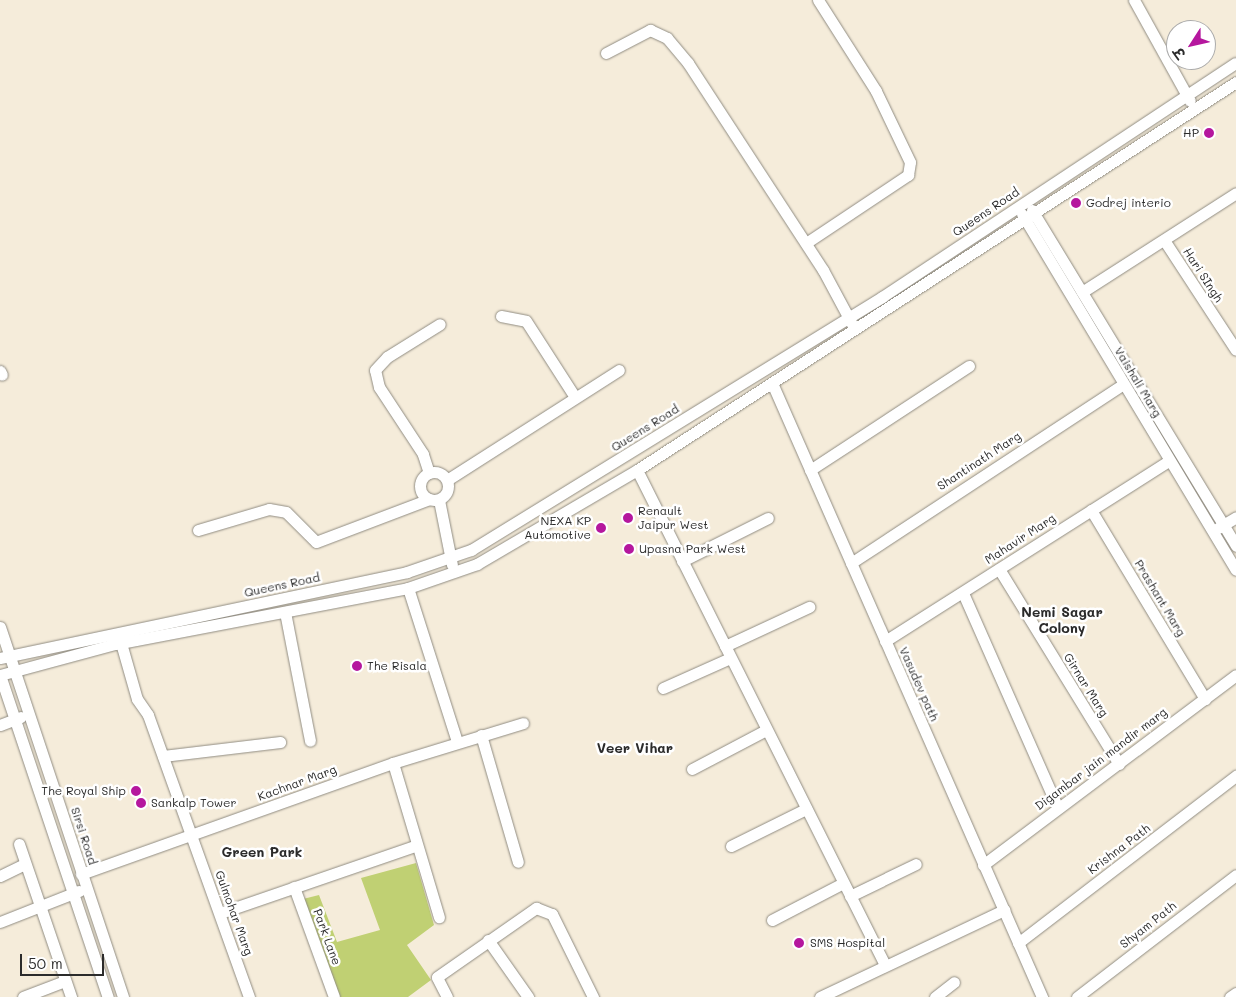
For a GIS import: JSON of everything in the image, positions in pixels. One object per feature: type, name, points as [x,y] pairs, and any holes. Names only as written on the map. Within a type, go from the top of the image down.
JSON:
[{"type":"street","points":[[806,243],[908,175],[910,162],[880,98],[818,0]]},
{"type":"street","points":[[1134,0],[1194,109]]},
{"type":"street","points":[[606,53],[650,30],[666,38],[688,63],[806,243],[855,330]]},
{"type":"street","name":"Queens Road","points":[[5,656],[292,597],[452,558],[495,539],[849,318],[1023,205],[1236,62]]},
{"type":"street","name":"Queens Road","points":[[0,675],[121,643],[408,588],[453,574],[501,551],[637,470],[1031,218],[1236,82]]},
{"type":"street","points":[[1082,292],[1236,193]]},
{"type":"street","name":"Vaishali Marg","points":[[1023,205],[1124,384],[1236,570]]},
{"type":"street","name":"Vaishali Marg","points":[[1031,218],[1082,292],[1236,546]]},
{"type":"street","name":"Hari SIngh","points":[[1164,240],[1236,350]]},
{"type":"street","points":[[501,316],[526,321],[575,397]]},
{"type":"street","points":[[429,473],[423,454],[379,387],[374,370],[387,356],[440,324]]},
{"type":"street","points":[[810,470],[969,366]]},
{"type":"street","points":[[447,480],[618,370]]},
{"type":"street","name":"Vasudev path","points":[[772,383],[1042,997]]},
{"type":"street","name":"Shantinath Marg","points":[[851,563],[1124,384]]},
{"type":"street","name":"Mahavir Marg","points":[[886,641],[1169,460]]},
{"type":"street","points":[[637,470],[885,965]]},
{"type":"street","points":[[198,530],[268,509],[286,512],[316,542],[434,499],[448,489],[447,480],[437,472],[429,473],[420,484],[434,499],[452,558],[453,574]]},
{"type":"street","name":"Prashant Marg","points":[[1090,510],[1205,699]]},
{"type":"street","points":[[1213,531],[1236,517]]},
{"type":"street","points":[[682,561],[768,518]]},
{"type":"street","name":"Girnar Marg","points":[[999,568],[1119,764]]},
{"type":"street","points":[[408,588],[457,742]]},
{"type":"street","points":[[963,593],[1058,808]]},
{"type":"street","points":[[725,646],[810,607]]},
{"type":"street","points":[[285,612],[310,741]]},
{"type":"street","name":"Sirsi Road","points":[[0,627],[5,656],[16,671],[123,997]]},
{"type":"street","name":"Gulmohar Marg","points":[[121,643],[137,699],[148,715],[249,997]]},
{"type":"street","points":[[663,688],[730,658]]},
{"type":"street","points":[[0,675],[108,997]]},
{"type":"street","name":"Digambar jain mandir marg","points":[[983,865],[1236,675]]},
{"type":"street","points":[[0,725],[30,714]]},
{"type":"street","name":"Kachnar Marg","points":[[82,874],[393,763],[523,722]]},
{"type":"street","points":[[692,768],[766,730]]},
{"type":"street","points":[[481,735],[518,862]]},
{"type":"street","points":[[163,756],[280,742]]},
{"type":"street","points":[[393,763],[439,917]]},
{"type":"street","name":"Krishna Path","points":[[1018,943],[1236,776]]},
{"type":"street","points":[[731,846],[806,809]]},
{"type":"street","points":[[19,844],[71,997]]},
{"type":"street","points":[[220,913],[417,845]]},
{"type":"street","points":[[0,876],[25,864]]},
{"type":"street","points":[[850,896],[916,864]]},
{"type":"street","name":"Shyam Path","points":[[1077,997],[1236,875]]},
{"type":"street","points":[[772,920],[843,882]]},
{"type":"street","name":"Park Lane","points":[[294,887],[334,997]]},
{"type":"street","points":[[0,922],[39,903],[86,889]]},
{"type":"street","points":[[447,997],[437,976],[536,908],[543,909],[552,914],[594,997]]},
{"type":"street","points":[[820,997],[1004,910]]},
{"type":"street","points":[[488,940],[528,997]]},
{"type":"street","points":[[23,997],[65,981]]},
{"type":"street","points":[[934,997],[954,982]]},
{"type":"street","points":[[1230,997],[1236,993]]},
{"type":"green space","points":[[416,863],[434,925],[407,945],[431,980],[408,997],[337,997],[303,899],[319,895],[337,942],[380,930],[361,878]]},
{"type":"place","name":"HP","points":[[1209,133]]},
{"type":"place","name":"Godrej interio","points":[[1076,203]]},
{"type":"place","name":"Renault Jaipur West","points":[[628,518]]},
{"type":"place","name":"NEXA KP Automotive","points":[[601,528]]},
{"type":"place","name":"Upasna Park West","points":[[629,549]]},
{"type":"place","name":"The Risala","points":[[357,666]]},
{"type":"place","name":"The Royal Ship","points":[[136,791]]},
{"type":"place","name":"Sankalp Tower","points":[[141,803]]},
{"type":"place","name":"SMS Hospital","points":[[799,943]]},
{"type":"district","name":"Nemi Sagar Colony","points":[[1062,620]]},
{"type":"district","name":"Veer Vihar","points":[[635,748]]},
{"type":"district","name":"Green Park","points":[[262,852]]}]
